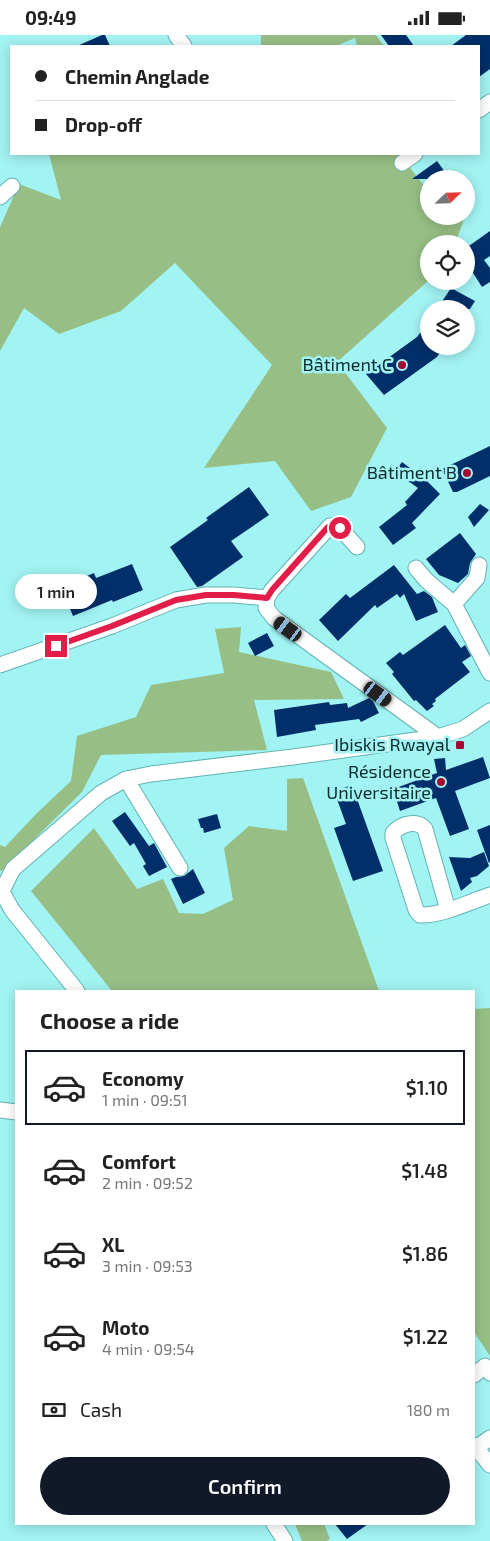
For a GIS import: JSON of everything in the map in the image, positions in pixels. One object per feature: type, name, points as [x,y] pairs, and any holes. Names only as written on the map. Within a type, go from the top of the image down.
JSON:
[{"type":"street","points":[[402,163],[414,155]]},
{"type":"street","points":[[0,197],[12,186]]},
{"type":"street","points":[[357,547],[338,526],[330,526],[272,590],[267,598],[266,608],[274,618],[438,737]]},
{"type":"street","points":[[454,605],[477,577],[479,565]]},
{"type":"street","points":[[416,568],[426,580],[454,605],[490,673]]},
{"type":"street","points":[[0,665],[112,626],[176,600],[206,595],[267,598]]},
{"type":"street","points":[[76,990],[12,910],[1,893],[12,869],[101,793],[126,779],[151,774],[303,756],[438,737],[463,729],[488,717]]},
{"type":"street","points":[[126,779],[180,868]]},
{"type":"street","points":[[448,910],[425,829],[421,824],[414,822],[396,829],[393,833],[393,838],[416,910],[420,915],[427,916],[448,910],[490,895]]},
{"type":"street","points":[[0,1110],[15,1112]]},
{"type":"street","points":[[475,1374],[485,1366],[490,1373]]},
{"type":"street","points":[[490,1438],[475,1446],[490,1465]]},
{"type":"street","points":[[275,1525],[285,1541]]},
{"type":"green space","points":[[261,35],[376,35],[383,45],[357,45],[355,38],[338,45],[261,45]]},
{"type":"green space","points":[[49,155],[400,155],[420,181],[420,225],[462,225],[458,235],[420,235],[420,288],[337,362],[387,428],[351,497],[311,511],[275,461],[204,468],[272,365],[175,263],[121,311],[59,334],[24,308],[0,351],[0,227],[19,184],[61,200]]},
{"type":"green space","points":[[241,627],[239,652],[331,672],[344,699],[254,700],[267,750],[101,755],[82,792],[0,871],[0,845],[5,847],[71,781],[77,736],[136,717],[151,685],[224,673],[215,629]]},
{"type":"green space","points":[[303,778],[379,990],[111,990],[31,891],[94,828],[137,889],[163,879],[179,913],[203,914],[233,900],[224,848],[249,826],[287,831],[287,779]]},
{"type":"green space","points":[[490,1008],[490,1356],[475,1334],[475,1009]]},
{"type":"green space","points":[[295,1525],[324,1525],[330,1539],[327,1541],[302,1541]]},
{"type":"building","points":[[105,35],[110,45],[79,45]]},
{"type":"building","points":[[381,35],[406,35],[413,45],[388,45]]},
{"type":"building","points":[[466,35],[490,35],[490,69],[480,76],[480,45],[452,45]]},
{"type":"building","points":[[437,161],[444,170],[424,170]]},
{"type":"building","points":[[420,173],[420,179],[412,179]]},
{"type":"building","points":[[490,231],[490,256],[484,260],[490,268],[490,282],[482,287],[475,276],[475,242]]},
{"type":"building","points":[[450,290],[455,290],[473,300],[443,300]]},
{"type":"building","name":"Bâtiment C","points":[[420,333],[420,355],[438,355],[384,395],[366,374]]},
{"type":"building","name":"Bâtiment B","points":[[490,446],[490,476],[457,492],[453,492],[442,469]]},
{"type":"building","points":[[402,462],[426,480],[440,494],[412,523],[416,528],[393,545],[379,527],[407,505],[405,502],[418,488],[397,473],[397,469]]},
{"type":"building","points":[[249,487],[269,515],[231,541],[243,557],[202,586],[197,587],[170,547]]},
{"type":"building","points":[[480,504],[489,510],[474,527],[468,517]]},
{"type":"building","points":[[460,533],[476,554],[470,563],[468,574],[458,583],[439,575],[426,559]]},
{"type":"building","points":[[132,564],[143,590],[73,616],[61,587],[94,573],[96,578]]},
{"type":"building","points":[[394,565],[417,594],[424,591],[432,597],[438,612],[416,621],[404,594],[400,598],[397,594],[377,608],[375,605],[338,641],[319,620],[346,594],[350,598]]},
{"type":"building","points":[[445,625],[461,648],[465,645],[471,656],[462,662],[470,672],[435,699],[436,701],[432,704],[434,706],[427,711],[416,700],[414,701],[392,674],[394,672],[386,663],[400,652],[403,655]]},
{"type":"building","points":[[267,633],[274,646],[255,656],[248,643]]},
{"type":"building","points":[[369,698],[373,701],[379,713],[361,722],[359,719],[315,725],[316,730],[277,737],[274,710],[329,702],[330,705],[347,703],[348,708]]},
{"type":"building","name":"Résidence Universitaire","points":[[483,757],[490,778],[455,791],[469,829],[450,836],[436,798],[400,811],[393,789],[437,773],[434,759],[445,758],[446,770]]},
{"type":"building","points":[[352,785],[383,871],[353,881],[334,828],[346,824],[334,791]]},
{"type":"building","points":[[125,812],[149,846],[154,843],[167,867],[149,876],[143,866],[146,864],[134,843],[130,846],[112,821]]},
{"type":"building","points":[[217,814],[221,828],[204,833],[198,819]]},
{"type":"building","points":[[490,825],[490,862],[489,863],[477,830]]},
{"type":"building","points":[[484,852],[489,866],[477,876],[470,878],[472,882],[461,891],[449,857],[470,858]]},
{"type":"building","points":[[193,869],[205,893],[183,904],[171,879],[184,876]]},
{"type":"building","points":[[336,1525],[367,1525],[347,1539]]},
{"type":"place","name":"Bâtiment C","points":[[402,365]]},
{"type":"place","name":"Bâtiment B","points":[[467,473]]},
{"type":"place","name":"Ibiskis Rwayal","points":[[460,745]]},
{"type":"place","name":"Résidence Universitaire","points":[[441,782]]},
{"type":"route","points":[[56,646],[176,600],[206,595],[267,598],[328,527],[334,525],[340,528]]}]
